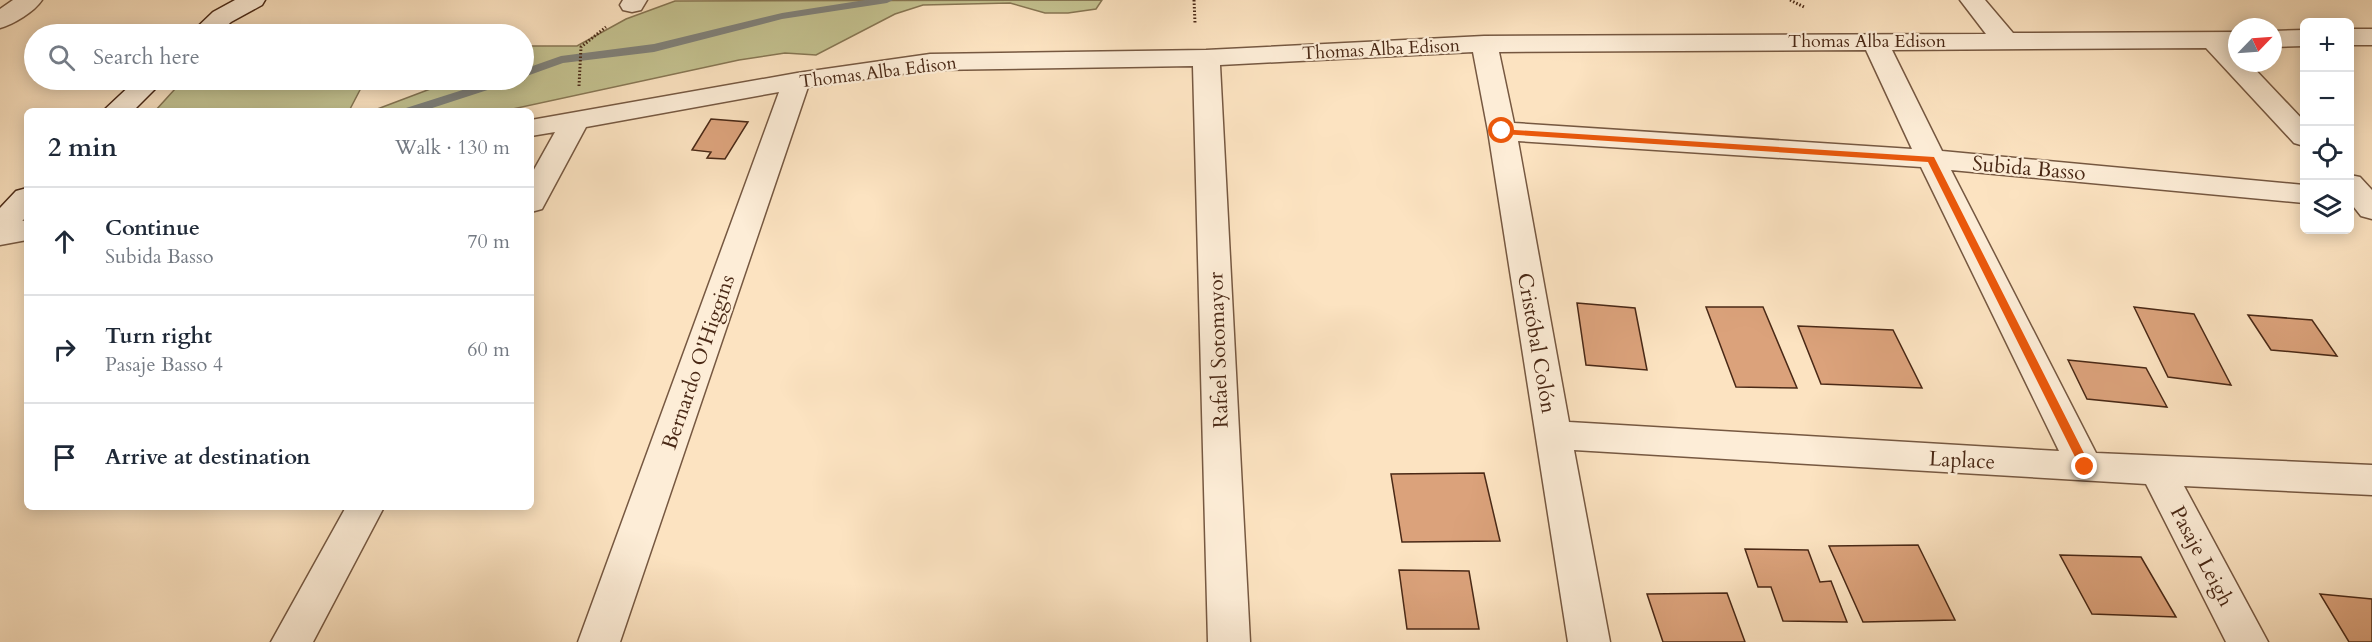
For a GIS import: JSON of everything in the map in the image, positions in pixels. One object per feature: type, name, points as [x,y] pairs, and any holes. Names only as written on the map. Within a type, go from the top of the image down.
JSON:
[{"type":"street","points":[[0,20],[30,0]]},
{"type":"street","points":[[214,24],[253,0]]},
{"type":"street","points":[[1972,0],[2005,40]]},
{"type":"street","points":[[2354,37],[2372,37]]},
{"type":"street","points":[[2282,39],[2300,38]]},
{"type":"street","points":[[2225,40],[2300,132]]},
{"type":"street","name":"Thomas Alba Edison","points":[[534,127],[797,81],[930,62],[1206,58],[1484,44],[2225,40]]},
{"type":"street","points":[[1875,41],[1931,159],[2085,467]]},
{"type":"street","name":"Cristóbal Colón","points":[[1484,44],[1502,131],[1589,642]]},
{"type":"street","name":"Rafael Sotomayor","points":[[1206,58],[1229,642]]},
{"type":"street","name":"Bernardo O'Higgins","points":[[599,642],[797,81]]},
{"type":"street","points":[[120,108],[141,90]]},
{"type":"street","points":[[534,196],[576,119]]},
{"type":"street","name":"Subida Basso","points":[[1502,131],[1931,159],[2300,194]]},
{"type":"street","points":[[0,226],[24,201]]},
{"type":"street","points":[[0,235],[24,231]]},
{"type":"street","name":"Laplace","points":[[1553,435],[2085,467],[2372,480]]},
{"type":"street","name":"Pasaje Leigh","points":[[2157,470],[2247,642]]},
{"type":"street","points":[[292,642],[363,510]]},
{"type":"path","points":[[576,119],[581,47],[633,3]]},
{"type":"shaded area","points":[[1102,0],[1096,9],[1068,13],[1045,13],[1010,3],[923,5],[895,14],[816,55],[785,53],[739,60],[517,108],[380,108],[428,90],[534,90],[534,46],[577,46],[626,19],[675,1]]},
{"type":"shaded area","points":[[174,90],[360,90],[351,108],[158,108]]},
{"type":"building","points":[[711,119],[748,122],[725,159],[707,158],[711,152],[692,150]]},
{"type":"building","points":[[1577,303],[1635,308],[1647,370],[1586,365]]},
{"type":"building","points":[[1706,307],[1763,307],[1797,388],[1736,387]]},
{"type":"building","points":[[2134,307],[2194,314],[2231,385],[2168,377]]},
{"type":"building","points":[[2248,315],[2312,320],[2337,356],[2271,350]]},
{"type":"building","points":[[1798,326],[1893,330],[1922,388],[1821,384]]},
{"type":"building","points":[[2068,360],[2146,368],[2167,407],[2087,399]]},
{"type":"building","points":[[1484,473],[1500,541],[1402,542],[1391,474]]},
{"type":"building","points":[[1918,545],[1955,620],[1863,622],[1829,546]]},
{"type":"building","points":[[1745,549],[1808,550],[1820,582],[1831,581],[1847,622],[1783,621],[1771,587],[1758,587]]},
{"type":"building","points":[[2060,555],[2141,557],[2176,617],[2092,614]]},
{"type":"building","points":[[1399,570],[1469,571],[1479,629],[1407,629]]},
{"type":"building","points":[[1727,593],[1745,642],[1663,642],[1647,594]]},
{"type":"building","points":[[2320,594],[2372,599],[2372,642],[2349,642]]},
{"type":"waterway","points":[[534,69],[561,60],[654,48],[782,16],[887,0]]},
{"type":"waterway","points":[[419,108],[474,90]]},
{"type":"route","points":[[1502,131],[1931,159],[2085,467]]}]
